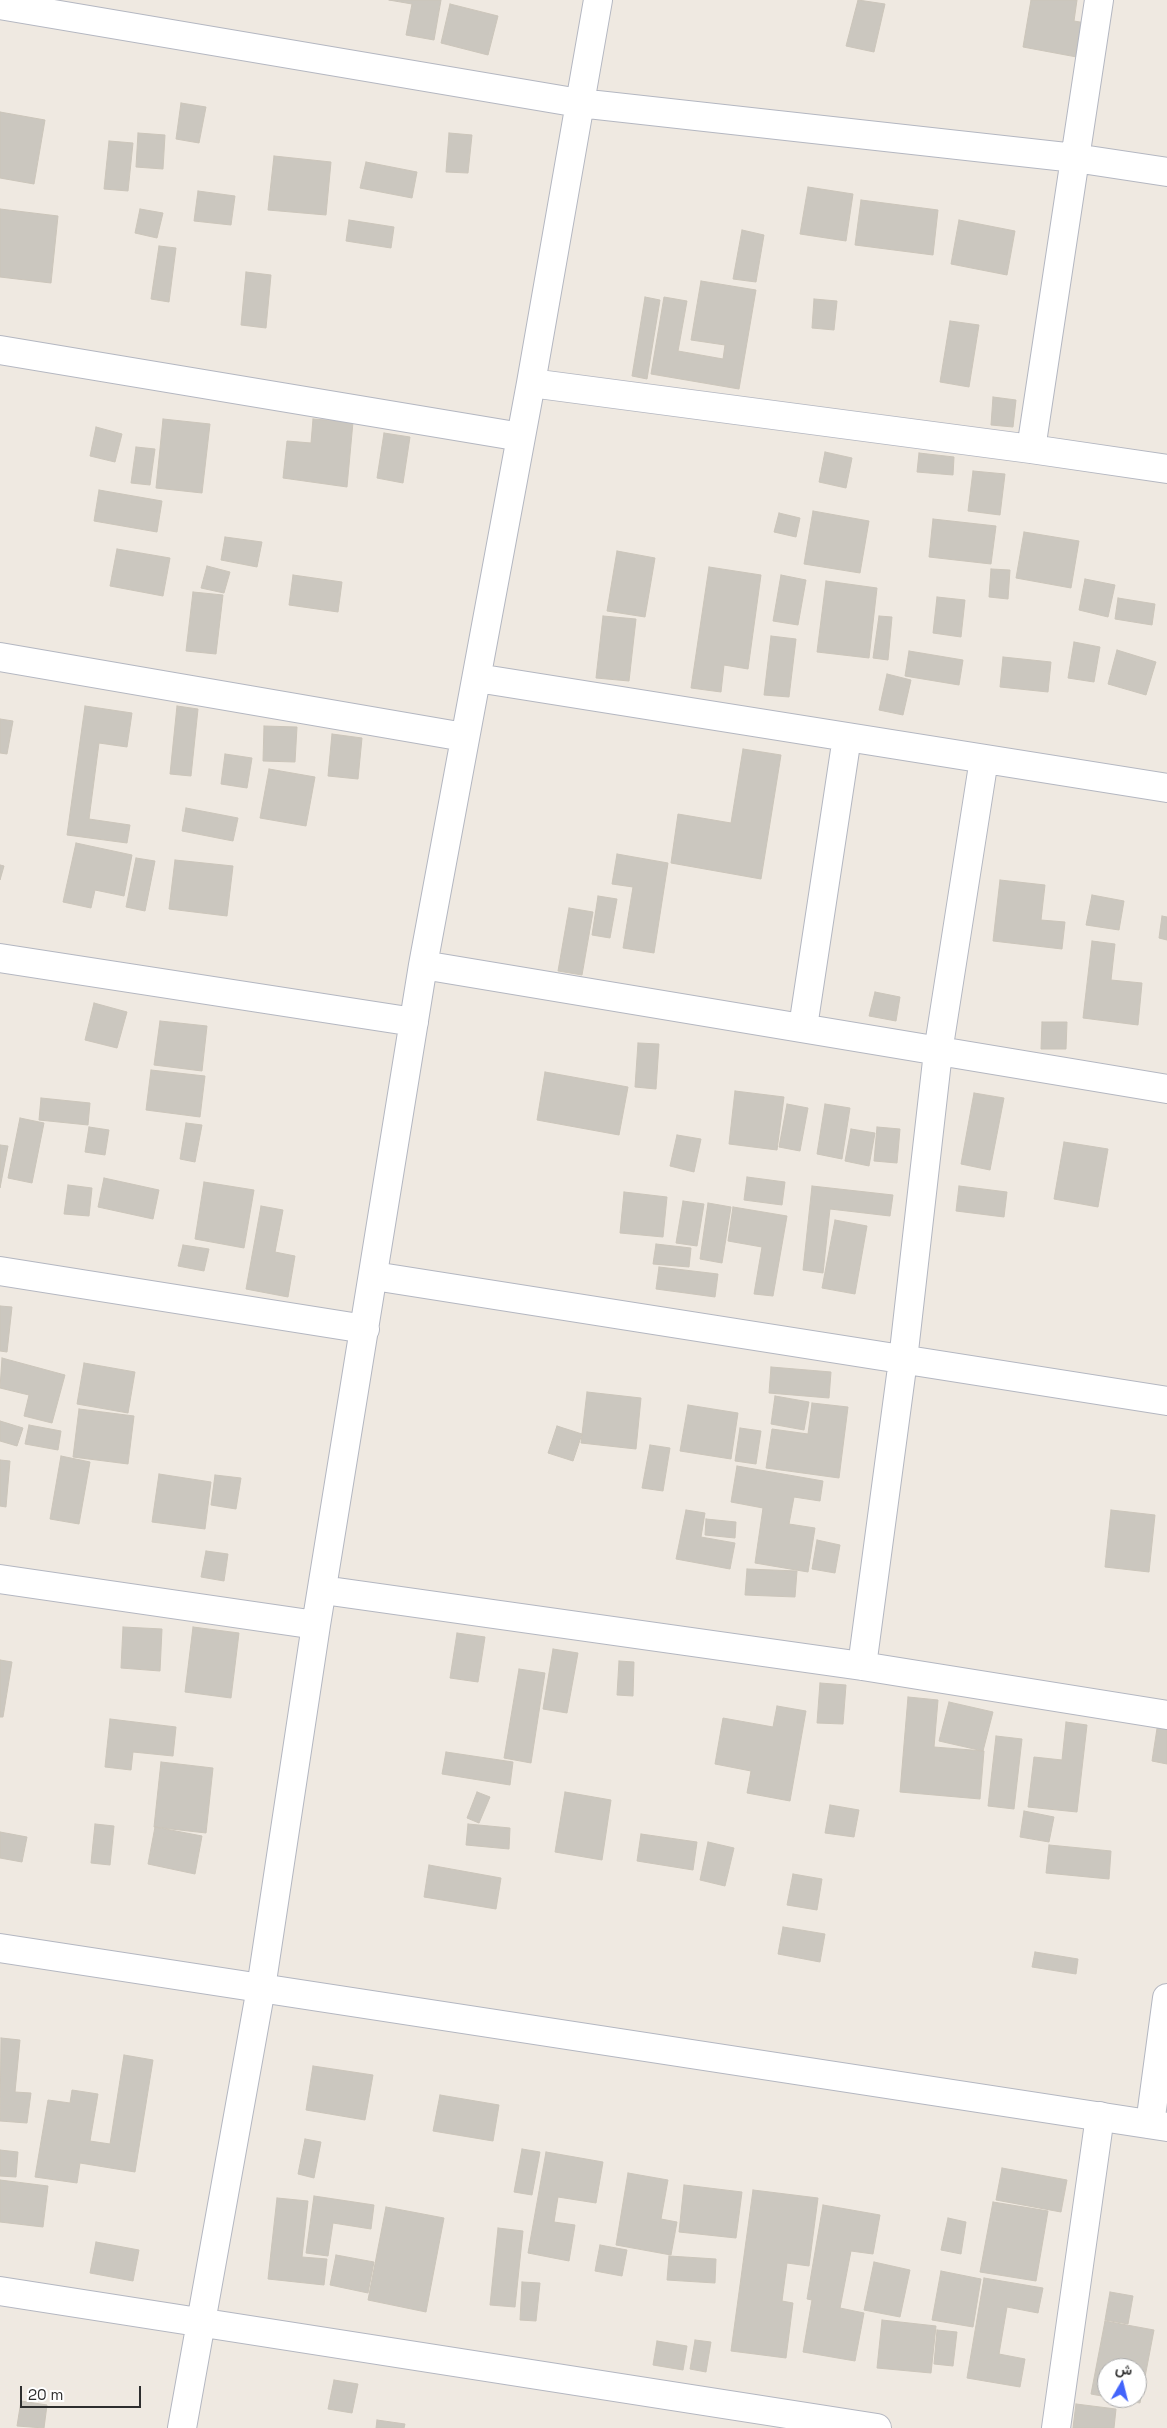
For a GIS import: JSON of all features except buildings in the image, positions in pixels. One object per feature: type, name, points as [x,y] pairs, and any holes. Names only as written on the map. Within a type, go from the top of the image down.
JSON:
[{"type":"street","points":[[182,2428],[261,1988],[316,1625],[423,965],[531,383],[598,0]]},
{"type":"street","points":[[1031,449],[1099,0]]},
{"type":"street","points":[[0,5],[579,103],[1075,158],[1167,172]]},
{"type":"street","points":[[0,350],[521,437]]},
{"type":"street","points":[[531,383],[1031,449],[1167,469]]},
{"type":"street","points":[[0,657],[464,737]]},
{"type":"street","points":[[477,678],[1167,788]]},
{"type":"street","points":[[803,1027],[847,737]]},
{"type":"street","points":[[862,1666],[902,1360],[938,1052],[984,759]]},
{"type":"street","points":[[0,958],[414,1022]]},
{"type":"street","points":[[423,965],[1167,1089]]},
{"type":"street","points":[[0,1271],[365,1329]]},
{"type":"street","points":[[374,1276],[1167,1401]]},
{"type":"street","points":[[0,1579],[316,1625]]},
{"type":"street","points":[[322,1590],[862,1666],[1167,1715]]},
{"type":"street","points":[[0,1948],[1158,2126],[1167,1998]]},
{"type":"street","points":[[1056,2428],[1100,2116]]},
{"type":"street","points":[[0,2291],[877,2428]]}]
